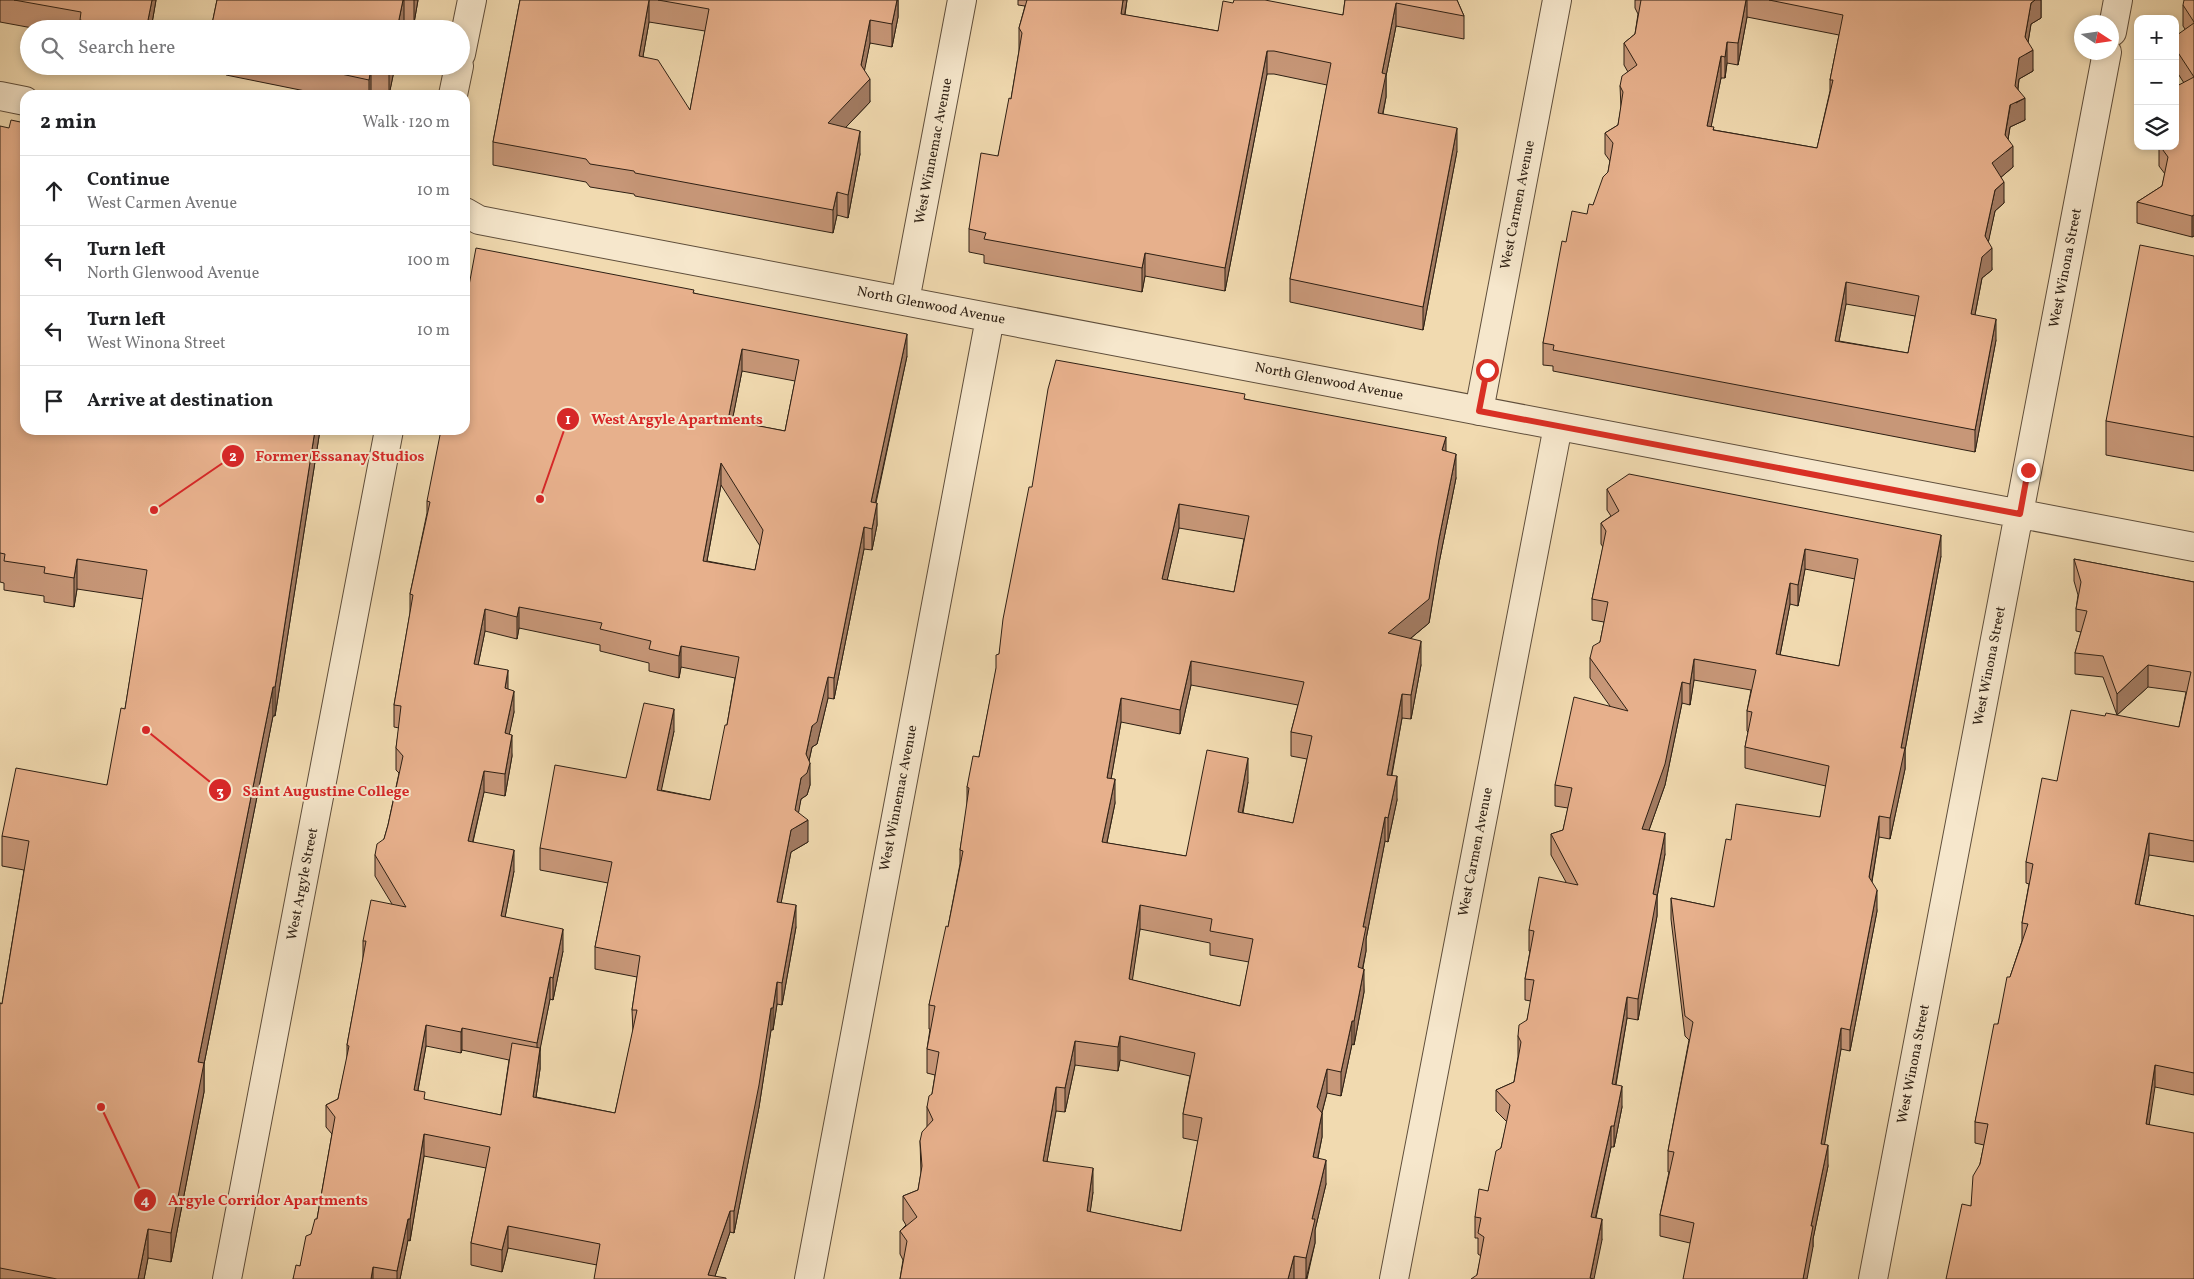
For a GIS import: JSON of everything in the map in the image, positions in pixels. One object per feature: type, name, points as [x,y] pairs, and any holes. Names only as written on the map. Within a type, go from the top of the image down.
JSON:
[{"type":"street","points":[[468,20],[472,0]]},
{"type":"street","name":"West Winnemac Avenue","points":[[905,301],[962,0]]},
{"type":"street","name":"West Carmen Avenue","points":[[1479,411],[1557,0]]},
{"type":"street","points":[[2115,15],[2118,0]]},
{"type":"street","name":"West Winona Street","points":[[1873,1279],[2106,60]]},
{"type":"street","points":[[455,90],[457,75]]},
{"type":"street","points":[[0,96],[20,100]]},
{"type":"street","name":"North Glenwood Avenue","points":[[470,215],[479,220],[2194,547]]},
{"type":"street","name":"West Winnemac Avenue","points":[[809,1279],[990,318]]},
{"type":"street","name":"West Carmen Avenue","points":[[1394,1279],[1558,426]]},
{"type":"street","name":"West Argyle Street","points":[[227,1279],[388,435]]},
{"type":"building","points":[[14,0],[152,0],[148,20],[80,20],[81,12]]},
{"type":"building","points":[[217,0],[403,0],[399,20],[213,20]]},
{"type":"building","points":[[520,0],[649,0],[639,56],[658,60],[690,110],[709,9],[658,0],[897,0],[892,24],[870,20],[861,65],[870,79],[828,123],[860,131],[848,195],[837,192],[833,210],[590,164],[586,159],[493,142]]},
{"type":"building","points":[[1027,0],[1123,0],[1121,14],[1218,31],[1223,1],[1233,3],[1234,0],[1265,0],[1343,15],[1345,0],[1457,0],[1464,16],[1396,3],[1382,73],[1386,74],[1378,113],[1457,128],[1423,307],[1290,279],[1331,63],[1274,51],[1267,51],[1225,268],[1145,253],[1142,268],[984,239],[986,233],[969,229],[981,153],[998,156],[1009,98],[1011,99],[1022,33],[1019,28]]},
{"type":"building","points":[[1641,0],[1746,0],[1738,43],[1727,42],[1725,57],[1721,56],[1707,126],[1714,127],[1713,130],[1817,148],[1833,80],[1830,80],[1843,15],[1769,0],[2035,0],[2031,3],[2025,37],[2033,50],[2019,58],[2015,86],[2025,98],[2010,105],[2005,135],[2013,146],[1992,163],[2004,182],[1995,190],[1985,236],[1992,248],[1982,257],[1971,314],[1996,319],[1975,430],[1553,350],[1554,345],[1543,343],[1562,241],[1566,242],[1572,211],[1587,214],[1589,204],[1593,205],[1603,177],[1608,172],[1613,143],[1605,133],[1618,125],[1623,92],[1620,86],[1622,76],[1637,65],[1624,43],[1635,34]],"holes":[[[1846,282],[1919,296],[1908,353],[1835,341]]]},
{"type":"building","points":[[2184,0],[2194,0],[2194,22],[2183,5]]},
{"type":"building","points":[[2194,23],[2194,77],[2179,54],[2179,34]]},
{"type":"building","points":[[346,75],[370,75],[369,80]]},
{"type":"building","points":[[2194,77],[2194,215],[2192,216],[2137,202],[2162,186],[2168,157],[2163,150],[2179,150],[2179,85]]},
{"type":"building","points":[[11,120],[20,122],[20,435],[314,435],[275,687],[273,687],[198,1062],[204,1063],[171,1233],[148,1229],[138,1279],[57,1279],[0,1268],[0,1003],[2,1004],[29,841],[2,836],[16,768],[107,785],[121,708],[125,709],[147,570],[77,559],[74,578],[44,573],[45,567],[4,561],[5,554],[0,553],[0,126],[9,128]]},
{"type":"building","points":[[2140,245],[2194,256],[2194,437],[2106,421]]},
{"type":"building","points":[[476,248],[694,290],[693,293],[907,334],[871,502],[877,503],[872,529],[864,527],[834,678],[828,677],[817,722],[812,726],[806,754],[810,763],[807,773],[801,778],[795,810],[808,820],[791,830],[777,902],[796,905],[782,983],[777,982],[773,1008],[771,1008],[759,1085],[734,1211],[730,1211],[708,1275],[726,1279],[594,1279],[600,1244],[508,1226],[502,1250],[471,1243],[490,1147],[424,1134],[410,1219],[408,1219],[397,1271],[373,1267],[371,1279],[293,1279],[296,1265],[300,1266],[306,1236],[311,1234],[315,1219],[317,1219],[335,1117],[326,1105],[338,1099],[349,1046],[347,1045],[366,941],[363,941],[371,900],[406,907],[375,855],[377,844],[384,839],[388,825],[403,756],[396,748],[401,706],[394,705],[413,595],[410,594],[430,502],[427,501],[440,435],[470,435],[470,280]],"holes":[[[742,349],[799,360],[785,431],[728,420]],[[721,463],[763,530],[755,570],[703,561]],[[519,607],[602,623],[600,629],[651,641],[649,649],[679,656],[681,646],[739,657],[727,725],[725,725],[710,800],[657,790],[674,709],[644,703],[626,778],[555,765],[540,848],[612,862],[595,947],[640,956],[632,1010],[637,1010],[615,1113],[533,1097],[540,1048],[512,1043],[501,1115],[424,1099],[425,1092],[414,1090],[426,1025],[461,1032],[462,1028],[537,1043],[550,977],[553,978],[563,929],[501,916],[514,850],[468,841],[484,771],[505,774],[512,735],[505,733],[514,691],[505,688],[508,670],[474,664],[485,609],[517,617]]]},
{"type":"building","points":[[1056,360],[1245,394],[1244,399],[1446,437],[1442,450],[1456,454],[1429,599],[1388,633],[1421,641],[1411,695],[1402,694],[1387,775],[1397,776],[1388,818],[1385,817],[1363,927],[1366,927],[1358,967],[1364,969],[1354,1021],[1352,1021],[1341,1072],[1327,1069],[1317,1107],[1322,1113],[1313,1157],[1326,1160],[1312,1219],[1315,1219],[1306,1258],[1294,1256],[1288,1279],[900,1279],[907,1241],[900,1231],[917,1217],[903,1196],[918,1190],[922,1166],[920,1141],[922,1132],[933,1120],[927,1107],[929,1096],[932,1094],[939,1052],[927,1049],[935,1006],[929,1005],[946,926],[948,927],[963,851],[960,850],[969,788],[967,787],[973,756],[979,757],[996,668],[996,655],[999,654],[1003,619],[1029,487],[1032,487],[1048,389]],"holes":[[[1179,504],[1249,516],[1234,592],[1162,579]],[[1191,661],[1304,682],[1291,732],[1312,736],[1293,823],[1238,812],[1248,758],[1207,750],[1186,856],[1102,842],[1115,779],[1107,778],[1121,698],[1180,710]],[[1140,905],[1212,919],[1210,931],[1253,939],[1240,1006],[1129,979]],[[1120,1036],[1195,1053],[1183,1114],[1202,1118],[1181,1231],[1087,1211],[1093,1168],[1043,1161],[1056,1087],[1065,1088],[1075,1041],[1118,1047]]]},
{"type":"building","points":[[1629,474],[1941,535],[1901,748],[1905,748],[1890,818],[1879,816],[1869,877],[1877,890],[1850,1030],[1841,1028],[1821,1144],[1828,1145],[1811,1226],[1813,1226],[1803,1279],[1683,1279],[1694,1223],[1660,1215],[1674,1152],[1668,1151],[1693,1022],[1685,1016],[1671,898],[1714,907],[1726,839],[1731,840],[1736,804],[1820,817],[1829,766],[1745,747],[1752,712],[1747,711],[1756,670],[1694,659],[1690,684],[1682,682],[1665,764],[1642,829],[1665,833],[1653,894],[1657,895],[1638,999],[1627,997],[1612,1084],[1622,1086],[1591,1217],[1602,1219],[1590,1278],[1593,1279],[1471,1279],[1477,1275],[1484,1237],[1478,1233],[1481,1218],[1475,1217],[1479,1189],[1488,1191],[1496,1151],[1501,1148],[1510,1105],[1496,1090],[1514,1082],[1521,1042],[1518,1036],[1519,1025],[1527,1020],[1534,980],[1525,979],[1534,931],[1529,930],[1539,877],[1578,885],[1551,834],[1563,830],[1572,788],[1555,785],[1574,697],[1628,711],[1590,658],[1593,646],[1600,642],[1608,602],[1592,599],[1606,531],[1601,523],[1619,511],[1607,489]],"holes":[[[1805,549],[1858,559],[1839,666],[1776,654],[1790,583],[1798,585]]]},
{"type":"building","points":[[2074,559],[2194,582],[2194,841],[2149,833],[2135,904],[2194,916],[2194,1073],[2155,1065],[2146,1124],[2194,1133],[2194,1279],[1946,1279],[1962,1204],[1971,1206],[1973,1176],[1980,1164],[1988,1124],[1975,1122],[1994,1024],[1998,1024],[2007,977],[2010,977],[2028,924],[2022,923],[2033,864],[2026,862],[2042,778],[2057,781],[2071,710],[2105,716],[2106,713],[2179,727],[2191,672],[2148,665],[2117,694],[2103,656],[2075,653],[2087,611],[2076,609],[2081,582]]},
{"type":"place","name":"West Argyle Apartments","points":[[540,499]]},
{"type":"place","name":"Former Essanay Studios","points":[[154,510]]},
{"type":"place","name":"Saint Augustine College","points":[[146,730]]},
{"type":"place","name":"Argyle Corridor Apartments","points":[[101,1107]]},
{"type":"route","points":[[1487,370],[1479,411],[2020,514],[2028,470]]}]
